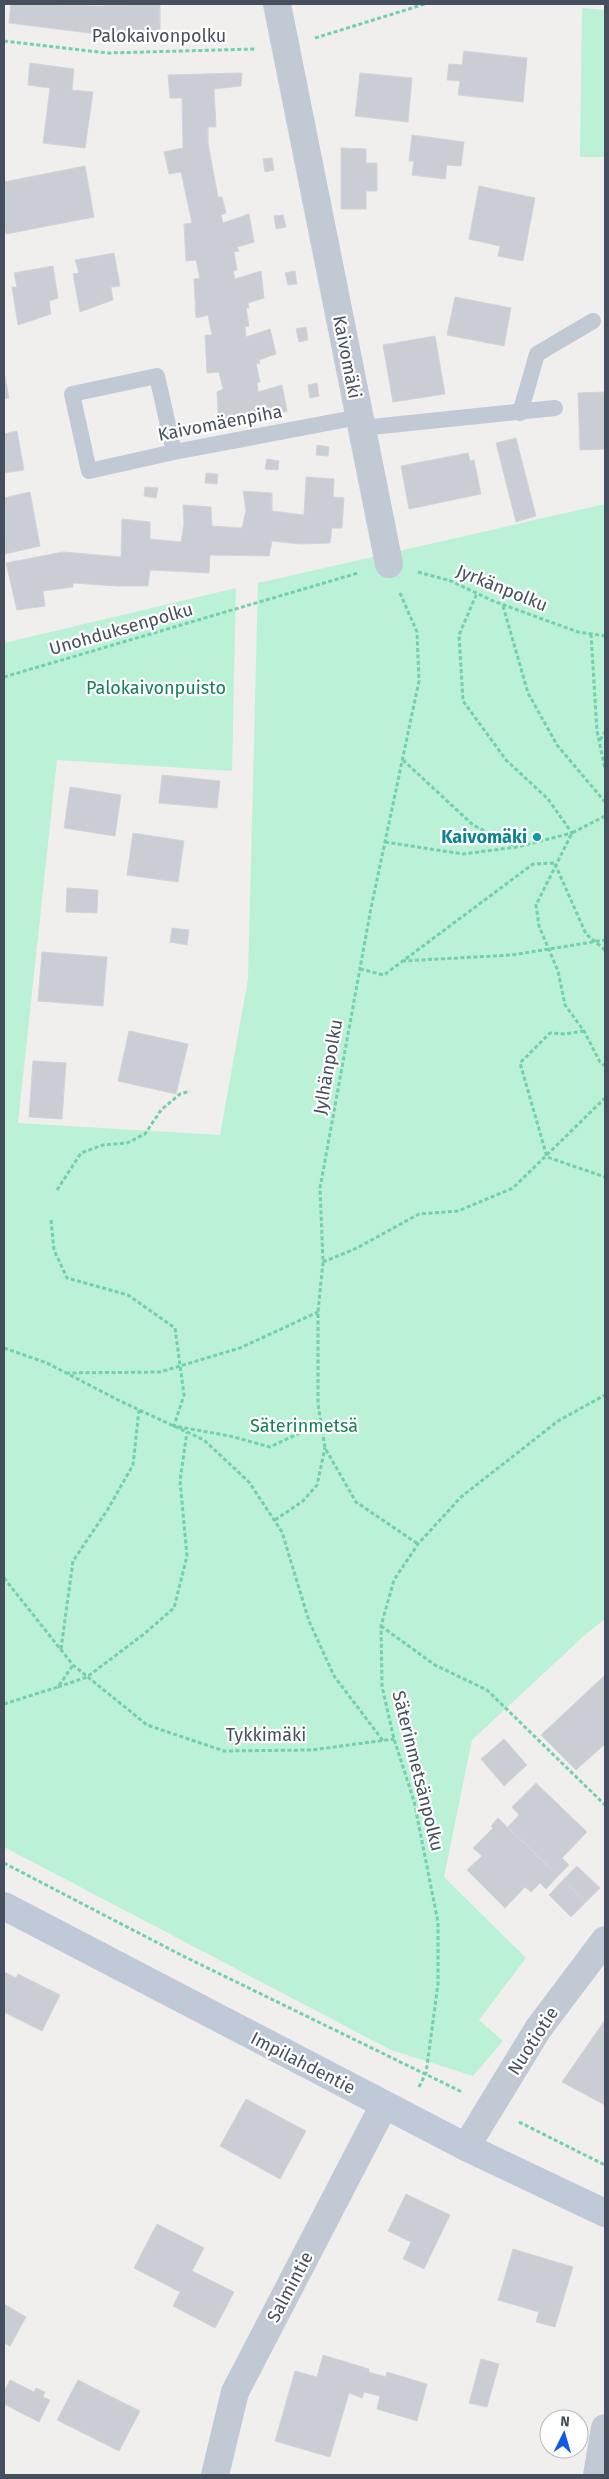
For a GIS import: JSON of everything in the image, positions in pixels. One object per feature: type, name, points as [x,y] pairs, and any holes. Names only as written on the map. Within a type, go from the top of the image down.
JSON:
[{"type":"street","name":"Kaivomäki","points":[[277,4],[388,564]]},
{"type":"street","name":"Impilahdentie","points":[[4,1906],[466,2147],[605,2213]]},
{"type":"street","name":"Nuotiotie","points":[[466,2147],[538,2029],[605,1940]]},
{"type":"street","name":"Salmintie","points":[[215,2475],[235,2392],[384,2105]]},
{"type":"street","points":[[597,2475],[605,2428]]},
{"type":"lane","points":[[520,413],[538,354],[593,321]]},
{"type":"lane","name":"Kaivomäenpiha","points":[[174,452],[157,376],[72,394],[89,471],[174,452],[361,423],[520,413],[555,408]]},
{"type":"path","name":"Palokaivonpolku","points":[[4,41],[108,53],[264,48],[307,41],[425,4]]},
{"type":"path","name":"Jyrkänpolku","points":[[388,564],[451,580],[503,605],[578,632],[605,636]]},
{"type":"path","name":"Unohduksenpolku","points":[[4,677],[388,564]]},
{"type":"path","name":"Jylhänpolku","points":[[388,564],[417,632],[419,681],[360,969],[320,1188],[323,1262],[318,1312],[318,1404],[325,1448],[356,1502],[418,1544]]},
{"type":"path","points":[[477,593],[459,634],[463,701],[506,760],[548,799],[572,833]]},
{"type":"path","points":[[503,605],[528,693],[557,745],[605,802]]},
{"type":"path","points":[[591,634],[599,740],[605,769]]},
{"type":"path","points":[[599,740],[605,732]]},
{"type":"path","points":[[403,760],[473,825],[517,847]]},
{"type":"path","points":[[385,842],[463,854],[517,847],[572,833],[605,816]]},
{"type":"path","points":[[572,833],[555,863],[536,905],[539,926],[558,971],[565,1005],[584,1031],[600,1062],[605,1066]]},
{"type":"path","points":[[555,863],[586,934],[605,950]]},
{"type":"path","points":[[360,969],[384,975],[533,864],[555,863]]},
{"type":"path","points":[[402,960],[512,956],[605,940]]},
{"type":"path","points":[[547,1157],[520,1063],[550,1033],[565,1034],[584,1031]]},
{"type":"path","points":[[57,1190],[81,1153],[103,1145],[126,1143],[144,1134],[161,1110],[180,1094],[190,1091]]},
{"type":"path","points":[[323,1262],[357,1248],[419,1214],[458,1211],[513,1188],[547,1157],[605,1098]]},
{"type":"path","points":[[547,1157],[605,1177]]},
{"type":"path","points":[[51,1220],[54,1250],[67,1278],[128,1295],[174,1328],[182,1366],[184,1395],[174,1426]]},
{"type":"path","points":[[66,1373],[160,1372],[240,1348],[318,1312]]},
{"type":"path","points":[[4,1348],[47,1363],[138,1410],[204,1440],[249,1482],[282,1532],[309,1621],[334,1676],[384,1742]]},
{"type":"path","name":"Säterinmetsänpolku","points":[[4,1863],[181,1955],[426,2073],[438,1984],[438,1922],[414,1801],[394,1739],[382,1686],[381,1626],[394,1580],[418,1544],[461,1497],[558,1421],[605,1395]]},
{"type":"path","points":[[61,1650],[73,1561],[108,1509],[133,1465],[138,1410]]},
{"type":"path","points":[[174,1426],[230,1436],[270,1447],[321,1423]]},
{"type":"path","points":[[4,1704],[87,1677],[144,1634],[174,1608],[187,1556],[180,1481],[187,1432]]},
{"type":"path","points":[[275,1520],[303,1501],[317,1485],[325,1448]]},
{"type":"path","name":"Tykkimäki","points":[[4,1578],[73,1665],[147,1725],[224,1751],[311,1750],[384,1742],[394,1739]]},
{"type":"path","points":[[381,1626],[435,1665],[488,1690],[518,1722],[605,1805]]},
{"type":"path","points":[[58,1687],[73,1665]]},
{"type":"green space","points":[[582,8],[605,10],[605,157],[580,157]]},
{"type":"green space","name":"Säterinmetsä","points":[[605,504],[605,1619],[586,1634],[472,1740],[444,1877],[526,1958],[479,2020],[503,2041],[473,2076],[391,2050],[4,1847],[4,643],[236,588],[232,771],[57,760],[18,1123],[220,1135],[248,979],[258,583]]},
{"type":"building","points":[[11,4],[98,6],[160,4],[160,30],[97,34],[9,23]]},
{"type":"building","points":[[464,51],[527,58],[523,102],[458,95],[460,81],[447,80],[449,64],[462,65]]},
{"type":"building","points":[[30,63],[74,69],[72,90],[93,92],[85,148],[43,143],[50,88],[28,85]]},
{"type":"building","points":[[242,73],[241,86],[214,89],[216,127],[208,127],[208,143],[218,197],[222,197],[226,213],[221,215],[223,223],[249,214],[254,242],[237,247],[239,251],[234,252],[237,270],[233,271],[235,279],[261,271],[264,298],[248,303],[249,308],[246,308],[249,326],[245,327],[246,337],[270,329],[276,354],[259,360],[260,364],[256,363],[260,382],[257,383],[258,392],[282,385],[287,411],[272,415],[272,419],[219,430],[217,392],[223,389],[219,372],[207,373],[205,335],[212,335],[208,315],[196,318],[194,279],[200,278],[196,260],[186,261],[184,224],[192,223],[181,172],[169,174],[164,152],[183,148],[182,98],[170,98],[168,75]]},
{"type":"building","points":[[360,73],[412,78],[408,122],[355,116]]},
{"type":"building","points":[[412,135],[464,142],[461,166],[447,165],[445,179],[412,175],[414,161],[409,161]]},
{"type":"building","points":[[341,148],[366,149],[366,163],[377,163],[377,191],[366,191],[366,209],[341,209]]},
{"type":"building","points":[[272,158],[274,170],[265,172],[263,159]]},
{"type":"building","points":[[85,166],[94,217],[6,234],[4,182]]},
{"type":"building","points":[[479,186],[535,198],[523,261],[498,256],[500,246],[469,239]]},
{"type":"building","points":[[283,215],[286,227],[276,229],[274,216]]},
{"type":"building","points":[[114,253],[120,286],[111,287],[113,300],[80,312],[73,274],[79,273],[75,260]]},
{"type":"building","points":[[53,266],[58,298],[49,301],[51,314],[18,325],[12,287],[17,287],[14,273]]},
{"type":"building","points":[[295,271],[297,284],[288,285],[285,273]]},
{"type":"building","points":[[455,297],[511,308],[504,346],[447,335]]},
{"type":"building","points":[[306,327],[308,340],[299,342],[296,329]]},
{"type":"building","points":[[435,336],[445,394],[393,402],[383,345]]},
{"type":"building","points":[[4,372],[9,398],[4,399]]},
{"type":"building","points":[[317,383],[319,396],[310,398],[308,385]]},
{"type":"building","points":[[605,392],[605,449],[580,450],[578,393]]},
{"type":"building","points":[[17,431],[24,470],[4,473],[4,434]]},
{"type":"building","points":[[516,438],[536,516],[516,522],[496,443]]},
{"type":"building","points":[[317,445],[329,447],[328,456],[316,455]]},
{"type":"building","points":[[468,453],[470,461],[474,460],[481,494],[409,509],[401,466]]},
{"type":"building","points":[[267,459],[279,461],[278,470],[265,469]]},
{"type":"building","points":[[206,473],[218,474],[217,484],[205,483]]},
{"type":"building","points":[[306,477],[334,479],[333,497],[344,498],[342,528],[332,528],[330,543],[300,544],[272,541],[269,556],[210,555],[209,573],[150,570],[148,586],[73,583],[73,587],[43,591],[45,606],[17,610],[6,563],[63,552],[121,557],[122,519],[150,522],[150,539],[181,542],[184,524],[183,505],[211,507],[212,526],[242,528],[246,510],[243,491],[272,493],[272,511],[304,515]]},
{"type":"building","points":[[145,487],[158,488],[156,498],[144,496]]},
{"type":"building","points":[[30,492],[40,546],[5,554],[4,498]]},
{"type":"building","points":[[162,775],[220,781],[217,808],[159,803]]},
{"type":"building","points":[[70,787],[121,795],[115,836],[64,828]]},
{"type":"building","points":[[133,833],[184,841],[178,882],[127,875]]},
{"type":"building","points":[[67,888],[98,890],[97,913],[66,912]]},
{"type":"building","points":[[172,928],[189,930],[187,945],[170,942]]},
{"type":"building","points":[[42,952],[107,957],[103,1006],[38,1001]]},
{"type":"building","points":[[129,1031],[188,1044],[176,1094],[118,1081]]},
{"type":"building","points":[[33,1061],[66,1063],[62,1119],[29,1117]]},
{"type":"building","points":[[605,1675],[605,1744],[576,1770],[541,1735]]},
{"type":"building","points":[[504,1739],[527,1765],[504,1786],[481,1759]]},
{"type":"building","points":[[536,1783],[587,1832],[562,1858],[569,1865],[558,1876],[508,1827],[519,1815],[512,1807]]},
{"type":"building","points":[[498,1818],[558,1876],[546,1889],[540,1883],[531,1892],[525,1887],[505,1908],[467,1870],[482,1856],[473,1848],[493,1828],[491,1826]]},
{"type":"building","points":[[577,1866],[600,1888],[586,1902],[563,1880]]},
{"type":"building","points":[[563,1880],[586,1902],[571,1917],[549,1895]]},
{"type":"building","points":[[4,1972],[16,1978],[18,1974],[60,1995],[42,2031],[4,2012]]},
{"type":"building","points":[[605,2020],[605,2105],[562,2082]]},
{"type":"building","points":[[246,2099],[306,2131],[280,2179],[220,2146]]},
{"type":"building","points":[[406,2194],[450,2215],[424,2269],[403,2259],[411,2242],[388,2231]]},
{"type":"building","points":[[157,2224],[204,2248],[192,2271],[234,2292],[215,2328],[173,2306],[180,2292],[134,2268]]},
{"type":"building","points":[[513,2249],[573,2267],[555,2327],[536,2322],[539,2312],[498,2300]]},
{"type":"building","points":[[4,2304],[26,2317],[10,2346],[4,2343]]},
{"type":"building","points":[[323,2355],[369,2369],[369,2372],[386,2377],[387,2372],[427,2384],[417,2421],[377,2409],[380,2396],[364,2392],[362,2398],[349,2393],[330,2457],[275,2441],[295,2371],[317,2377]]},
{"type":"building","points":[[481,2359],[499,2364],[487,2407],[469,2403]]},
{"type":"building","points":[[10,2380],[34,2392],[36,2388],[45,2392],[43,2397],[50,2400],[39,2422],[4,2404],[4,2392]]},
{"type":"building","points":[[78,2380],[140,2411],[119,2451],[57,2420]]},
{"type":"place","name":"Kaivomäki","points":[[537,837]]},
{"type":"park label","name":"Palokaivonpuisto","points":[[156,688]]}]
